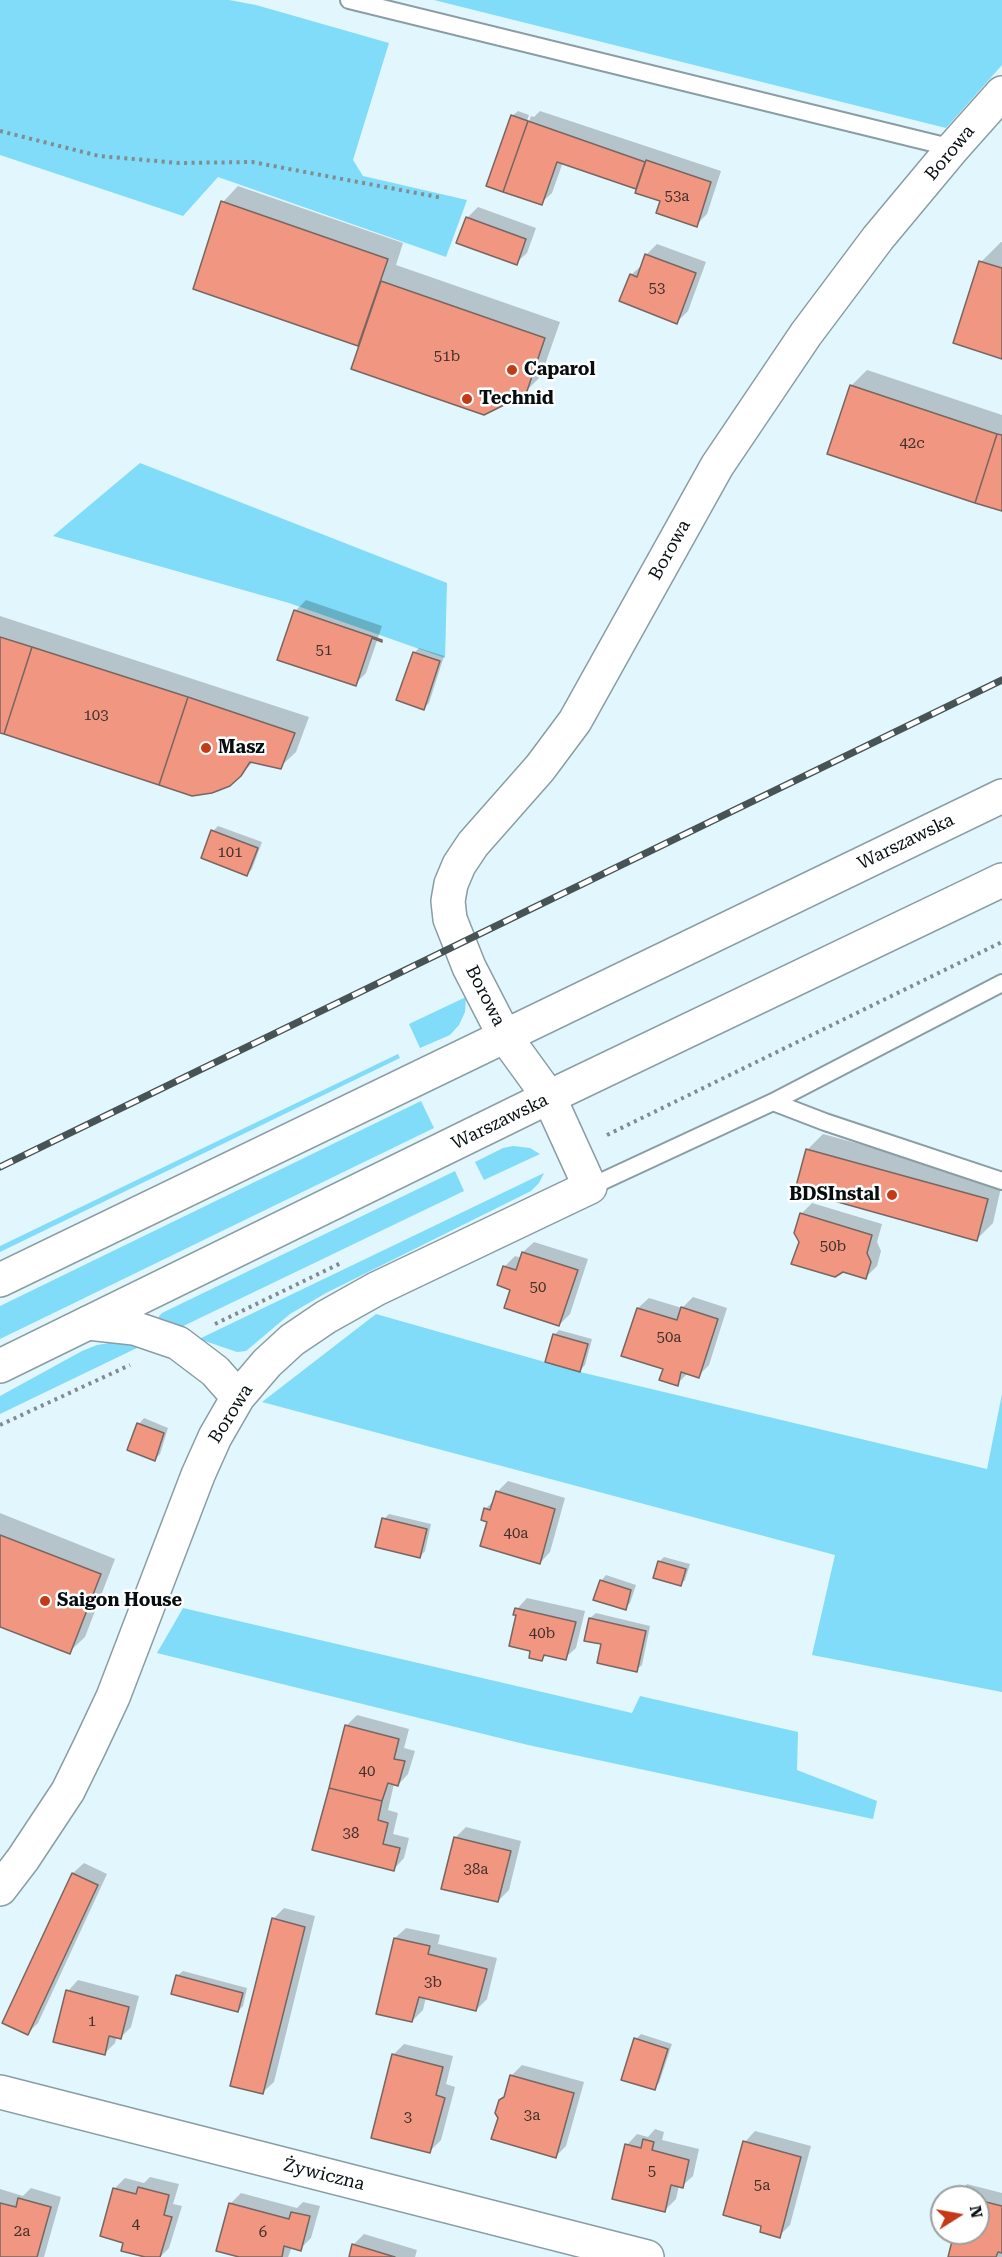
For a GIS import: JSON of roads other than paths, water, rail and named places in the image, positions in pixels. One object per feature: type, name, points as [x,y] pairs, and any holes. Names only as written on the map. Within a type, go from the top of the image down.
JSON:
[{"type":"street","name":"Borowa","points":[[549,1097],[504,1035],[469,967],[450,919],[448,901],[451,884],[459,866],[473,844],[540,768],[575,721],[717,465],[806,334],[878,238],[1002,93]]},
{"type":"street","name":"Warszawska","points":[[0,1280],[1002,796]]},
{"type":"street","name":"Warszawska","points":[[0,1366],[549,1097],[1002,880]]},
{"type":"street","points":[[549,1097],[590,1187]]},
{"type":"street","name":"Borowa","points":[[0,1889],[68,1791],[90,1746],[113,1697],[198,1475],[215,1437],[238,1397],[283,1348],[326,1317],[376,1289],[590,1187]]},
{"type":"street","points":[[88,1323],[134,1328],[178,1343],[215,1371],[238,1397]]},
{"type":"street","name":"Żywiczna","points":[[0,2092],[647,2257]]},
{"type":"lane","points":[[349,0],[953,148]]},
{"type":"lane","points":[[590,1187],[773,1102],[1002,983]]},
{"type":"lane","points":[[773,1102],[825,1122],[1002,1181]]},
{"type":"railway","points":[[0,1167],[1002,680]]},
{"type":"place","name":"Caparol","points":[[512,370]]},
{"type":"place","name":"Technid","points":[[467,399]]},
{"type":"place","name":"Masz","points":[[206,748]]},
{"type":"place","name":"BDSInstal","points":[[892,1195]]},
{"type":"place","name":"Saigon House","points":[[45,1601]]}]
